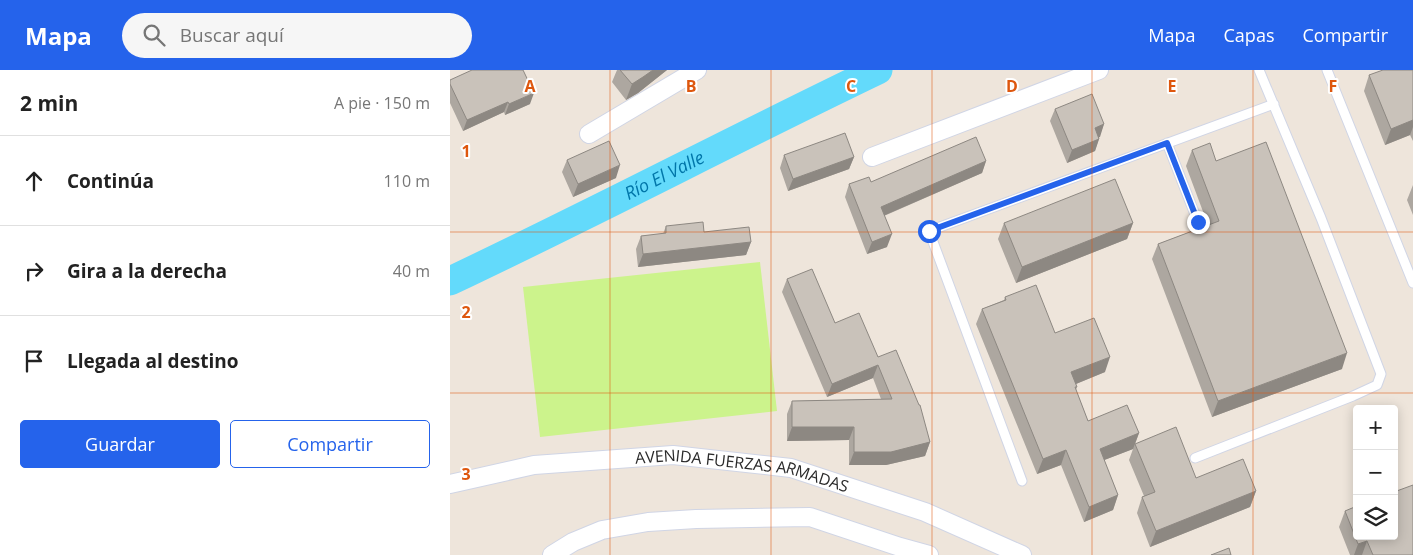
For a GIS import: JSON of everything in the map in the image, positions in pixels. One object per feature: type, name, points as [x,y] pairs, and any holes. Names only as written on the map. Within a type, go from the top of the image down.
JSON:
[{"type":"street","points":[[590,134],[697,70]]},
{"type":"street","points":[[872,157],[1099,70]]},
{"type":"street","name":"AVENIDA FUERZAS ARMADAS","points":[[450,484],[534,464],[673,454],[791,468],[925,512],[1022,555]]},
{"type":"street","points":[[552,555],[573,542],[602,530],[648,522],[696,519],[810,517],[929,555]]},
{"type":"street","points":[[970,532],[988,555]]},
{"type":"lane","points":[[1195,458],[1354,396],[1377,385],[1380,374],[1321,218],[1259,70]]},
{"type":"lane","points":[[1327,70],[1413,283]]},
{"type":"lane","points":[[1022,481],[929,231],[1274,104]]},
{"type":"lane","points":[[1167,143],[1198,222]]},
{"type":"green space","points":[[760,262],[777,411],[540,437],[523,287]]},
{"type":"building","points":[[472,70],[523,70],[534,93],[467,120],[450,84],[450,80]]},
{"type":"building","points":[[620,70],[653,70],[632,84]]},
{"type":"building","points":[[1383,70],[1413,70],[1413,120],[1391,129],[1369,75]]},
{"type":"building","points":[[1092,94],[1104,124],[1095,128],[1099,139],[1072,150],[1055,109]]},
{"type":"building","points":[[845,133],[854,157],[793,179],[784,155]]},
{"type":"building","points":[[976,137],[986,161],[881,207],[892,234],[872,242],[849,184],[869,177],[871,182]]},
{"type":"building","points":[[609,141],[620,165],[578,184],[567,160]]},
{"type":"building","points":[[1266,142],[1347,353],[1218,401],[1158,244],[1219,221],[1192,150],[1210,143],[1216,161]]},
{"type":"building","points":[[1115,179],[1133,223],[1022,267],[1004,223]]},
{"type":"building","points":[[703,222],[704,232],[749,227],[751,242],[643,254],[641,236],[666,233],[666,226]]},
{"type":"building","points":[[812,269],[835,323],[859,313],[878,357],[896,350],[920,405],[930,442],[891,452],[854,452],[854,427],[792,427],[792,401],[892,399],[878,365],[832,384],[787,279]]},
{"type":"building","points":[[1036,285],[1055,333],[1094,318],[1110,357],[1071,372],[1088,421],[1127,405],[1139,433],[1100,449],[1118,495],[1089,507],[1066,450],[1043,459],[982,309],[1006,300],[1005,297]]},
{"type":"building","points":[[1176,427],[1196,478],[1243,459],[1256,491],[1156,531],[1142,497],[1155,492],[1135,444]]},
{"type":"building","points":[[1413,485],[1413,555],[1373,555],[1367,541],[1358,544],[1356,540],[1398,540],[1398,491]]},
{"type":"building","points":[[1353,508],[1353,531],[1345,511]]},
{"type":"building","points":[[1229,548],[1231,555],[1211,555]]},
{"type":"waterway","name":"Río El Valle","points":[[450,281],[878,70]]},
{"type":"route","points":[[929,231],[1167,143],[1198,222]]}]
